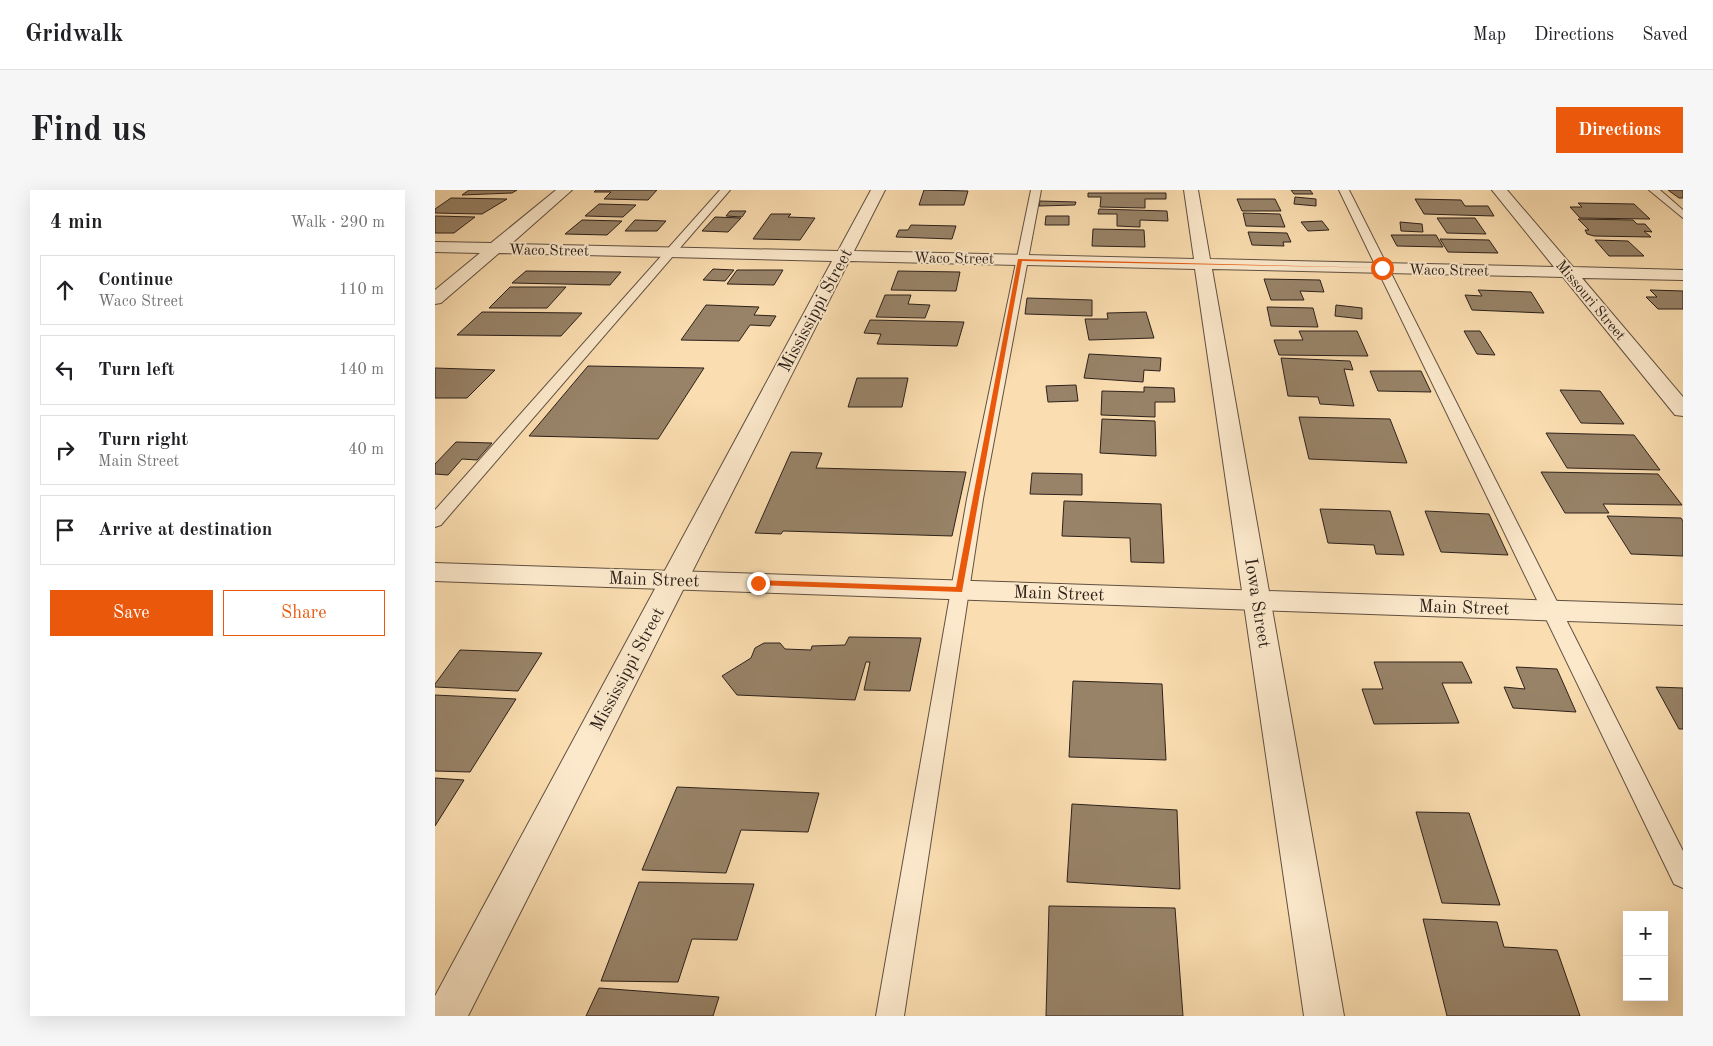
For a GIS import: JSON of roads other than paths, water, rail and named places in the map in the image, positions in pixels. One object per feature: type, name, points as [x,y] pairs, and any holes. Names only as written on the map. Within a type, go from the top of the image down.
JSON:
[{"type":"street","points":[[435,299],[565,190]]},
{"type":"street","name":"Mississippi Street","points":[[446,1016],[878,190]]},
{"type":"street","name":"Iowa Street","points":[[1191,190],[1323,1016]]},
{"type":"street","name":"Missouri Street","points":[[1499,190],[1683,410]]},
{"type":"street","name":"Waco Street","points":[[435,247],[1683,275]]},
{"type":"street","name":"Main Street","points":[[435,572],[1683,615]]},
{"type":"lane","points":[[435,521],[725,190]]},
{"type":"lane","points":[[889,1016],[959,590],[1020,260],[1035,190]]},
{"type":"lane","points":[[1344,190],[1683,876]]},
{"type":"lane","points":[[1654,190],[1683,215]]}]
